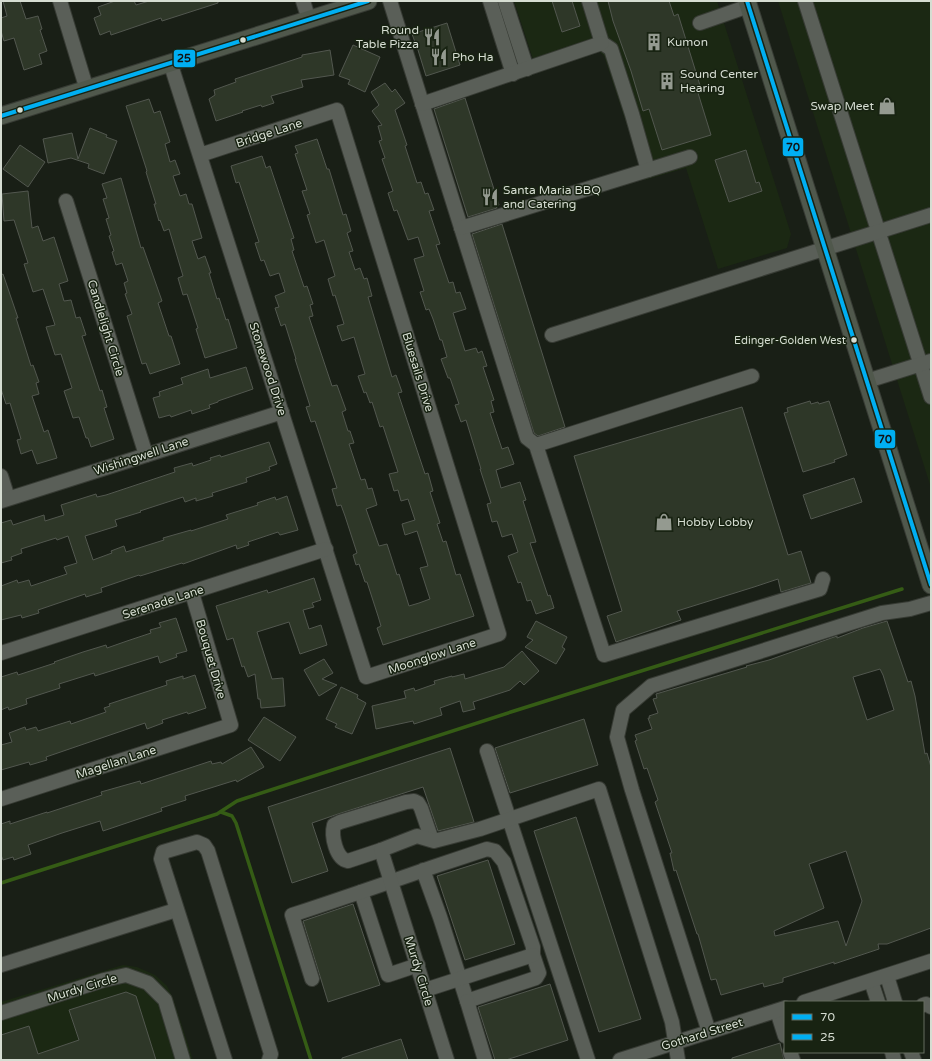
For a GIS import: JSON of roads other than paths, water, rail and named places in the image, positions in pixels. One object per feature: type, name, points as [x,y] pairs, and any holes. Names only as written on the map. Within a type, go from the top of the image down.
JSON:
[{"type":"main road","points":[[1,116],[368,1]]},
{"type":"main road","points":[[748,4],[931,585]]},
{"type":"street","points":[[60,1],[87,90]]},
{"type":"street","points":[[304,1],[309,20]]},
{"type":"street","points":[[390,1],[527,438],[536,445],[604,655],[820,589],[823,579]]},
{"type":"street","points":[[490,1],[513,74]]},
{"type":"street","points":[[505,1],[527,69]]},
{"type":"street","points":[[589,1],[602,44],[611,49],[648,170]]},
{"type":"street","points":[[805,1],[878,232],[926,363],[931,397]]},
{"type":"street","points":[[700,23],[748,4]]},
{"type":"street","points":[[422,104],[602,44]]},
{"type":"street","name":"Stonewood Drive","points":[[170,62],[366,677]]},
{"type":"street","name":"Bridge Lane","points":[[200,155],[338,110]]},
{"type":"street","name":"Bluesails Drive","points":[[338,110],[499,634]]},
{"type":"street","points":[[461,228],[690,157]]},
{"type":"street","name":"Candlelight Circle","points":[[66,201],[146,455]]},
{"type":"street","points":[[552,335],[931,216]]},
{"type":"street","points":[[867,381],[926,363]]},
{"type":"street","points":[[536,445],[752,376]]},
{"type":"street","name":"Wishingwell Lane","points":[[4,500],[282,412]]},
{"type":"street","points":[[1,476],[4,500]]},
{"type":"street","name":"Serenade Lane","points":[[1,653],[326,549]]},
{"type":"street","name":"Bouquet Drive","points":[[192,593],[231,725]]},
{"type":"street","points":[[709,1032],[632,790],[617,737],[623,710],[651,686],[882,613],[910,609],[931,603]]},
{"type":"street","name":"Moonglow Lane","points":[[366,677],[499,634]]},
{"type":"street","name":"Magellan Lane","points":[[1,799],[231,725]]},
{"type":"street","points":[[487,751],[588,1060]]},
{"type":"street","points":[[432,840],[421,808],[418,803],[414,801],[399,804],[334,825],[333,830],[333,838],[340,858],[348,861],[417,836],[434,841],[480,829],[599,789],[672,1022],[678,1060]]},
{"type":"street","points":[[225,1060],[160,859],[163,852],[197,842],[204,845],[208,851],[271,1054],[269,1060]]},
{"type":"street","points":[[312,980],[292,915],[392,882],[487,848],[495,851],[504,862],[533,947],[533,955],[539,973],[536,978],[467,1001]]},
{"type":"street","name":"Murdy Circle","points":[[381,850],[447,1060]]},
{"type":"street","points":[[423,870],[440,917],[485,1060]]},
{"type":"street","points":[[361,892],[388,975],[418,965]]},
{"type":"street","points":[[1,965],[176,910]]},
{"type":"street","points":[[426,990],[533,955]]},
{"type":"street","points":[[807,1001],[931,961]]},
{"type":"street","name":"Murdy Circle","points":[[1,1013],[104,980],[126,975],[148,982],[164,1000],[183,1060]]},
{"type":"street","points":[[887,976],[895,1001]]},
{"type":"street","points":[[871,981],[878,1001]]},
{"type":"street","points":[[781,1009],[784,1029]]},
{"type":"street","name":"Gothard Street","points":[[620,1060],[781,1009]]},
{"type":"waterway","points":[[1,883],[217,814],[237,801],[246,798],[514,711],[902,589]]},
{"type":"waterway","points":[[221,812],[232,816],[236,823],[311,1060]]},
{"type":"place","name":"Round Table Pizza","points":[[432,37]]},
{"type":"place","name":"Kumon","points":[[654,42]]},
{"type":"place","name":"Pho Ha","points":[[439,57]]},
{"type":"place","name":"Sound Center Hearing","points":[[667,81]]},
{"type":"place","name":"Swap Meet","points":[[887,106]]},
{"type":"place","name":"Santa Maria BBQ and Catering","points":[[490,197]]},
{"type":"place","name":"Edinger-Golden West","points":[[854,340]]},
{"type":"place","name":"Hobby Lobby","points":[[664,522]]}]
